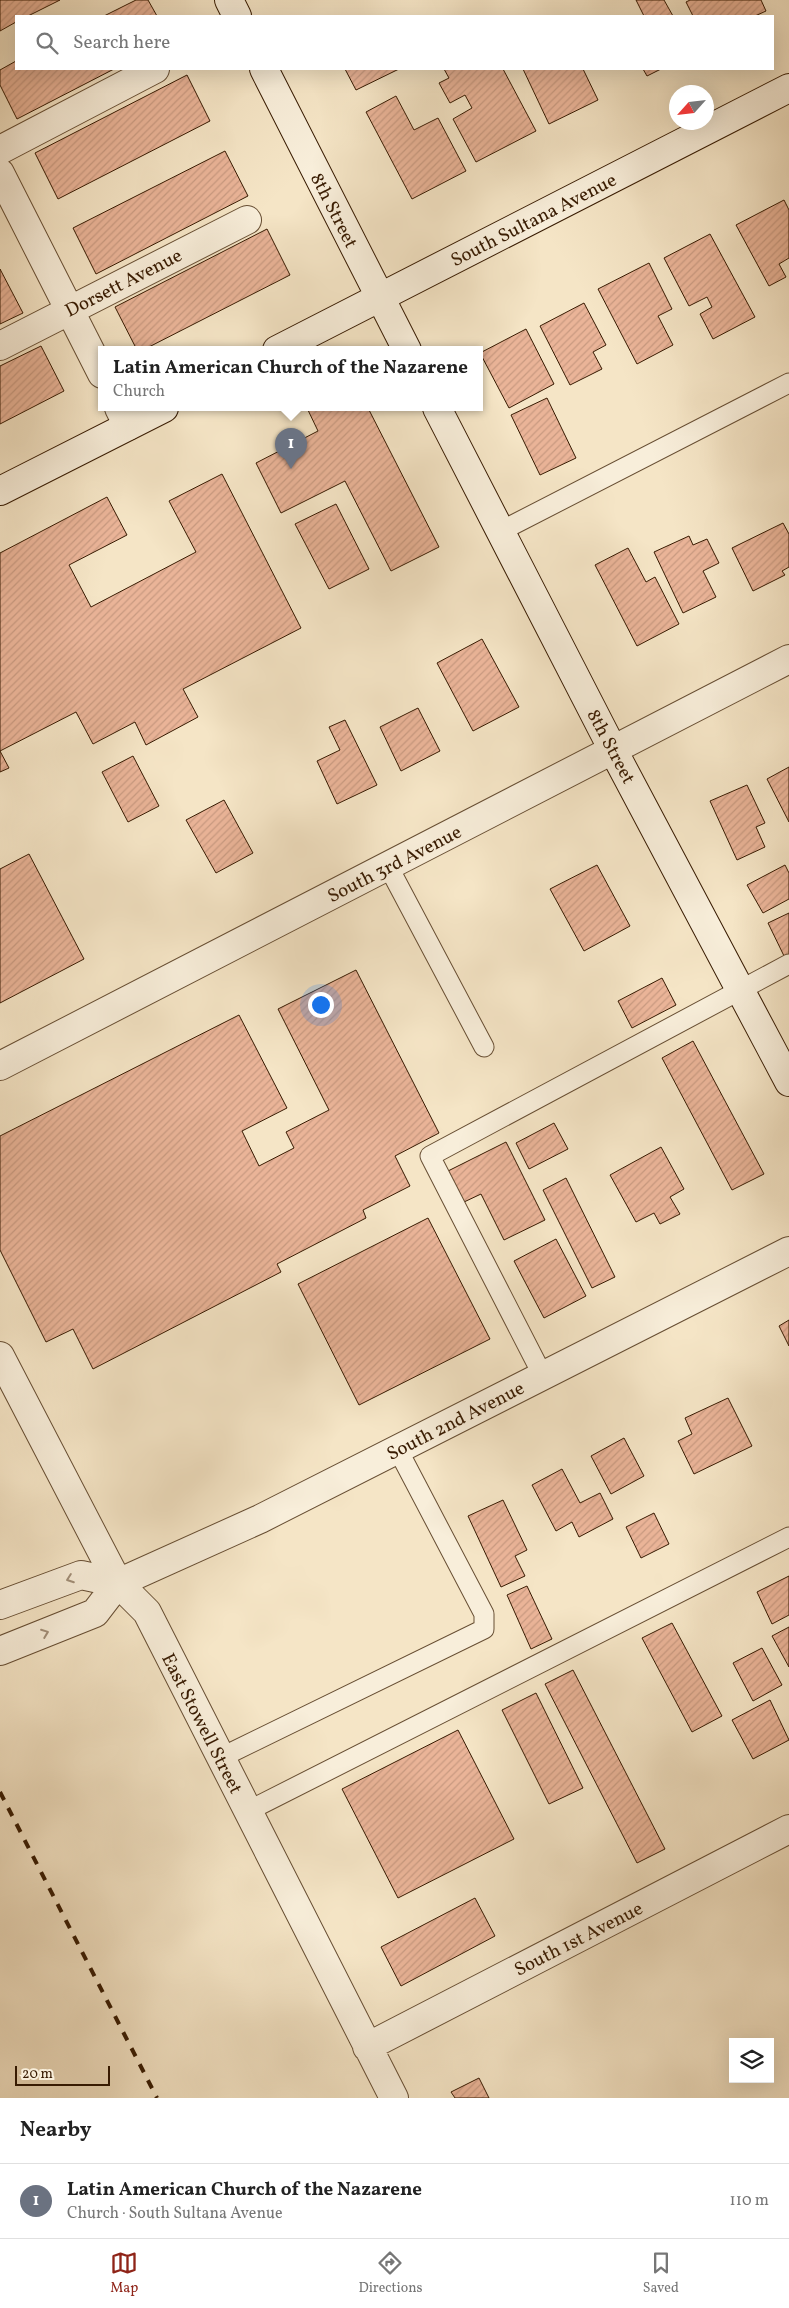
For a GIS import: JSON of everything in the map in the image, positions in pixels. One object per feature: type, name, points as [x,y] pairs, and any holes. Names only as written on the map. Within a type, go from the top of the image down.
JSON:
[{"type":"street","points":[[229,0],[236,15]]},
{"type":"street","points":[[0,150],[153,70]]},
{"type":"street","name":"8th Street","points":[[265,70],[405,346]]},
{"type":"street","name":"South Sultana Avenue","points":[[285,346],[789,88]]},
{"type":"street","points":[[0,173],[98,366]]},
{"type":"street","name":"Dorsett Avenue","points":[[0,346],[247,220]]},
{"type":"street","points":[[0,491],[124,417],[151,411]]},
{"type":"street","name":"8th Street","points":[[439,411],[613,750],[789,1082]]},
{"type":"street","name":"South 3rd Avenue","points":[[0,1066],[789,659]]},
{"type":"street","name":"South 2nd Avenue","points":[[0,1651],[95,1613],[118,1583],[260,1519],[789,1251]]},
{"type":"street","name":"East Stowell Street","points":[[0,1356],[118,1583],[147,1612],[394,2098]]},
{"type":"street","points":[[0,1605],[81,1575],[118,1583]]},
{"type":"street","name":"South 1st Avenue","points":[[367,2047],[789,1829]]},
{"type":"lane","points":[[501,531],[789,383]]},
{"type":"lane","points":[[388,866],[484,1048]]},
{"type":"lane","points":[[543,1376],[430,1156],[789,964]]},
{"type":"lane","points":[[220,1758],[484,1629],[484,1614],[398,1450]]},
{"type":"lane","points":[[248,1811],[789,1537]]},
{"type":"building","points":[[0,0],[60,0],[30,15],[15,15],[15,23],[0,31]]},
{"type":"building","points":[[136,0],[148,0],[156,15],[106,15]]},
{"type":"building","points":[[636,0],[664,0],[672,15],[644,15]]},
{"type":"building","points":[[690,0],[761,0],[766,11],[757,15],[692,15],[686,2]]},
{"type":"building","points":[[15,62],[15,70],[112,70],[17,119],[0,85],[0,70]]},
{"type":"building","points":[[346,70],[397,70],[356,90]]},
{"type":"building","points":[[445,70],[504,70],[536,131],[476,162],[453,119],[472,108],[465,95],[450,103],[439,83],[449,78]]},
{"type":"building","points":[[523,70],[583,70],[598,100],[549,124]]},
{"type":"building","points":[[644,70],[659,70],[647,76]]},
{"type":"building","points":[[187,75],[210,121],[58,199],[35,153]]},
{"type":"building","points":[[396,96],[414,130],[438,118],[466,171],[412,199],[366,112]]},
{"type":"building","points":[[225,151],[248,196],[96,274],[73,228]]},
{"type":"building","points":[[784,200],[789,210],[789,258],[779,264],[786,277],[769,286],[736,225]]},
{"type":"building","points":[[267,229],[290,275],[151,346],[135,346],[115,307]]},
{"type":"building","points":[[710,234],[755,317],[713,339],[700,314],[712,307],[707,297],[689,306],[664,258]]},
{"type":"building","points":[[649,263],[672,309],[658,316],[673,345],[637,364],[598,289]]},
{"type":"building","points":[[0,269],[23,313],[0,324]]},
{"type":"building","points":[[584,303],[606,345],[593,352],[602,369],[570,385],[540,326]]},
{"type":"building","points":[[526,329],[554,384],[509,408],[483,359],[483,351]]},
{"type":"building","points":[[41,346],[64,391],[0,424],[0,366]]},
{"type":"building","points":[[547,398],[576,458],[540,475],[511,415]]},
{"type":"building","points":[[308,411],[370,411],[439,547],[391,571],[345,481],[281,513],[256,463],[318,431]]},
{"type":"building","points":[[222,474],[301,628],[183,689],[198,717],[146,745],[135,722],[93,744],[76,712],[0,751],[0,553],[107,497],[127,535],[69,565],[91,607],[196,552],[169,501]]},
{"type":"building","points":[[336,504],[369,569],[329,589],[295,524]]},
{"type":"building","points":[[783,523],[789,534],[789,567],[782,571],[785,575],[753,591],[732,548]]},
{"type":"building","points":[[689,536],[693,545],[707,539],[719,563],[703,571],[716,597],[683,613],[654,552]]},
{"type":"building","points":[[628,548],[646,582],[655,577],[679,624],[637,646],[595,565]]},
{"type":"building","points":[[482,639],[519,707],[473,731],[437,663]]},
{"type":"building","points":[[418,708],[440,751],[401,771],[380,727]]},
{"type":"building","points":[[345,720],[377,785],[337,804],[317,761],[340,750],[329,727]]},
{"type":"building","points":[[0,751],[9,768],[0,772]]},
{"type":"building","points":[[133,756],[159,806],[128,822],[102,772]]},
{"type":"building","points":[[789,767],[789,822],[767,779]]},
{"type":"building","points":[[747,785],[765,823],[756,827],[765,847],[737,860],[710,801]]},
{"type":"building","points":[[224,800],[253,853],[216,873],[186,820]]},
{"type":"building","points":[[29,854],[84,959],[0,1003],[0,869]]},
{"type":"building","points":[[597,865],[630,926],[584,951],[550,889]]},
{"type":"building","points":[[785,865],[789,873],[789,899],[763,913],[747,885]]},
{"type":"building","points":[[789,913],[789,956],[785,958],[768,923]]},
{"type":"building","points":[[356,970],[439,1133],[395,1156],[410,1186],[363,1210],[366,1218],[277,1264],[281,1272],[93,1369],[73,1329],[46,1342],[0,1250],[0,1136],[239,1015],[287,1108],[242,1131],[259,1166],[294,1148],[286,1132],[329,1110],[278,1009]]},
{"type":"building","points":[[662,978],[676,1005],[632,1028],[618,1001]]},
{"type":"building","points":[[693,1041],[764,1174],[732,1190],[662,1058]]},
{"type":"building","points":[[554,1123],[568,1149],[529,1169],[516,1143]]},
{"type":"building","points":[[506,1142],[545,1220],[504,1240],[481,1194],[464,1202],[448,1171]]},
{"type":"building","points":[[661,1147],[684,1189],[670,1197],[680,1214],[660,1224],[654,1213],[636,1222],[610,1175]]},
{"type":"building","points":[[566,1178],[615,1277],[592,1288],[543,1190]]},
{"type":"building","points":[[428,1218],[490,1339],[359,1405],[298,1284]]},
{"type":"building","points":[[556,1239],[586,1296],[544,1318],[514,1261]]},
{"type":"building","points":[[789,1320],[789,1346],[779,1326]]},
{"type":"building","points":[[728,1398],[752,1446],[694,1474],[678,1441],[692,1434],[685,1418]]},
{"type":"building","points":[[624,1438],[644,1476],[611,1494],[591,1456]]},
{"type":"building","points":[[562,1469],[580,1503],[600,1493],[613,1519],[579,1537],[572,1522],[556,1531],[532,1485]]},
{"type":"building","points":[[503,1500],[527,1550],[515,1556],[525,1576],[501,1587],[468,1516]]},
{"type":"building","points":[[654,1513],[669,1544],[641,1558],[626,1527]]},
{"type":"building","points":[[789,1576],[789,1615],[772,1624],[757,1592]]},
{"type":"building","points":[[527,1586],[552,1639],[531,1649],[507,1595]]},
{"type":"building","points":[[672,1623],[722,1716],[692,1732],[642,1638]]},
{"type":"building","points":[[789,1627],[789,1667],[772,1636]]},
{"type":"building","points":[[762,1648],[782,1685],[753,1701],[733,1663]]},
{"type":"building","points":[[573,1670],[665,1849],[637,1863],[545,1684]]},
{"type":"building","points":[[536,1693],[583,1788],[549,1804],[502,1710]]},
{"type":"building","points":[[770,1700],[789,1740],[753,1759],[732,1720]]},
{"type":"building","points":[[458,1730],[514,1839],[398,1898],[342,1789]]},
{"type":"building","points":[[475,1898],[495,1936],[401,1986],[381,1947]]},
{"type":"building","points":[[479,2078],[489,2098],[455,2098],[451,2092]]},
{"type":"railway","points":[[0,1792],[157,2098]]},
{"type":"place","name":"Latin American Church of the Nazarene","points":[[291,469]]}]
